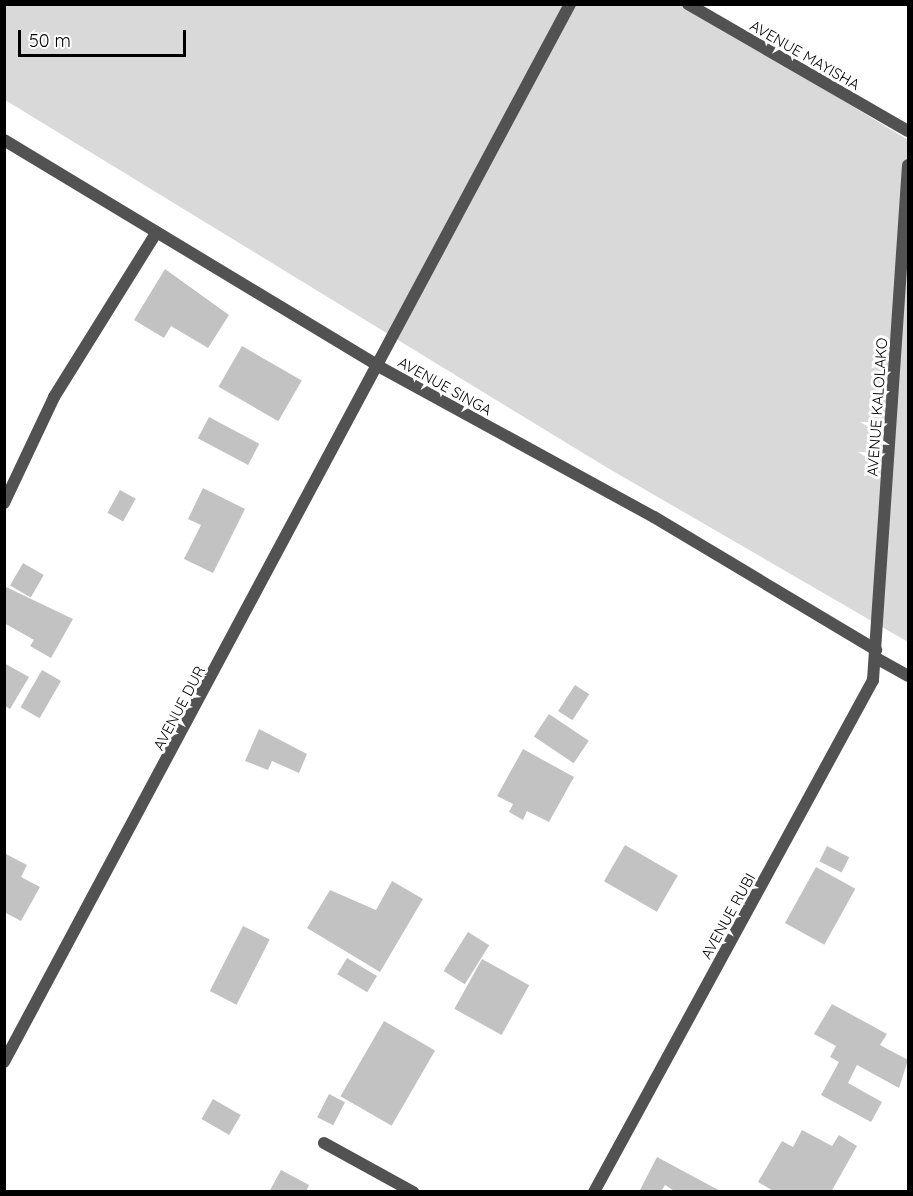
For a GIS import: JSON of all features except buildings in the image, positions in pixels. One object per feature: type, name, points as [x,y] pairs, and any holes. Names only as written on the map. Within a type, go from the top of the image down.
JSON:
[{"type":"street","name":"AVENUE DUR","points":[[4,1062],[570,4]]},
{"type":"street","name":"AVENUE MAYISHA","points":[[688,4],[909,131]]},
{"type":"street","name":"AVENUE SINGA","points":[[4,140],[155,235],[378,366],[654,517],[909,676]]},
{"type":"street","name":"AVENUE KALOLAKO","points":[[876,654],[909,165]]},
{"type":"street","points":[[4,503],[54,397],[155,235]]},
{"type":"street","name":"AVENUE RUBI","points":[[594,1191],[864,699],[876,654]]},
{"type":"street","points":[[324,1143],[413,1191]]},
{"type":"shaded area","points":[[4,5],[686,5],[908,140],[908,642],[606,467],[5,100]]}]
